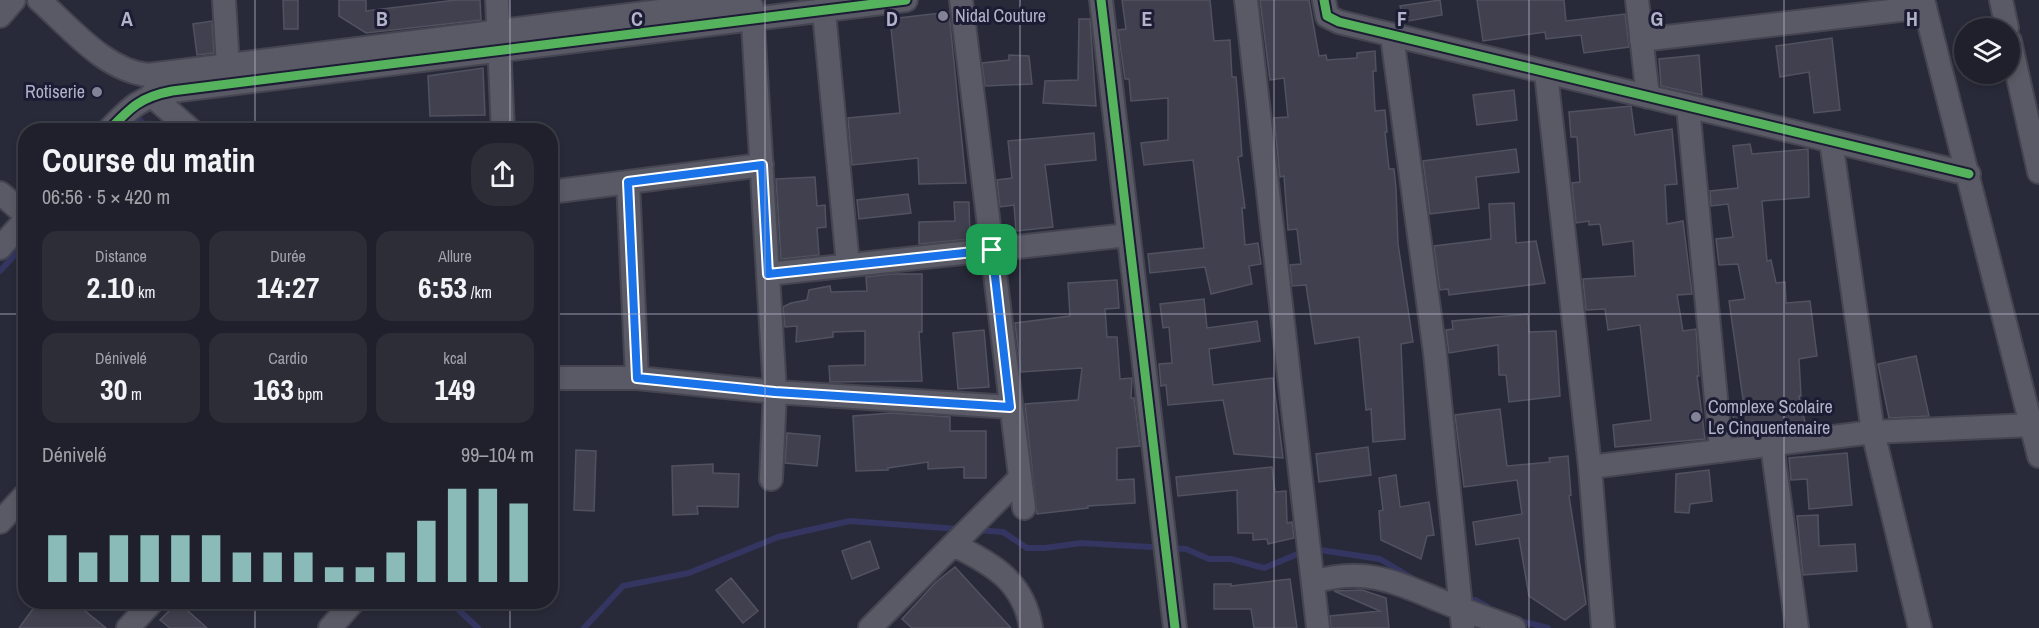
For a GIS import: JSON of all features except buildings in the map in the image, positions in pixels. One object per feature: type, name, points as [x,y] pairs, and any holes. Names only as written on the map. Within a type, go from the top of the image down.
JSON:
[{"type":"street","points":[[0,16],[14,0]]},
{"type":"street","points":[[39,0],[115,67],[131,73],[148,75],[499,42]]},
{"type":"street","points":[[224,0],[228,66]]},
{"type":"street","points":[[497,0],[503,123]]},
{"type":"street","points":[[116,123],[127,111],[151,95],[499,42],[751,7],[824,12],[906,0]]},
{"type":"street","points":[[961,0],[1024,508]]},
{"type":"street","points":[[1101,0],[1175,628]]},
{"type":"street","points":[[1246,0],[1305,538],[1318,628]]},
{"type":"street","points":[[1324,0],[1327,16],[1339,22],[1969,174]]},
{"type":"street","points":[[1637,0],[1648,97]]},
{"type":"street","points":[[2001,0],[2005,18]]},
{"type":"street","points":[[1641,40],[1924,4],[2039,456]]},
{"type":"street","points":[[751,7],[775,392],[771,479]]},
{"type":"street","points":[[824,12],[848,265]]},
{"type":"street","points":[[1392,36],[1435,353],[1462,618]]},
{"type":"street","points":[[1546,73],[1590,467],[1603,628]]},
{"type":"street","points":[[2020,84],[2039,172]]},
{"type":"street","points":[[151,95],[183,123]]},
{"type":"street","points":[[1688,107],[1722,451]]},
{"type":"street","points":[[1831,141],[1873,432],[1920,628]]},
{"type":"street","points":[[558,191],[762,165]]},
{"type":"street","points":[[628,182],[637,378]]},
{"type":"street","points":[[0,193],[18,210]]},
{"type":"street","points":[[3,239],[18,225]]},
{"type":"street","points":[[768,274],[1128,235]]},
{"type":"street","points":[[558,378],[637,378],[775,392],[1010,407]]},
{"type":"street","points":[[1590,467],[1873,432],[2031,425]]},
{"type":"street","points":[[1772,445],[1797,628]]},
{"type":"street","points":[[870,628],[1019,479]]},
{"type":"street","points":[[0,522],[18,503]]},
{"type":"street","points":[[960,539],[1020,591],[1029,613],[1031,628]]},
{"type":"street","points":[[1311,573],[1365,575],[1411,587],[1462,618],[1514,628]]},
{"type":"street","points":[[128,628],[146,609]]},
{"type":"street","points":[[330,628],[347,609]]},
{"type":"waterway","points":[[133,123],[138,118],[143,123]]},
{"type":"waterway","points":[[0,271],[18,252]]},
{"type":"waterway","points":[[584,628],[623,586],[689,573],[778,537],[850,521],[959,529]]},
{"type":"waterway","points":[[976,530],[1003,532],[1027,548],[1081,543],[1186,549],[1209,559],[1231,559],[1264,568],[1305,551]]},
{"type":"waterway","points":[[1314,549],[1380,559],[1412,578]]},
{"type":"waterway","points":[[1475,600],[1488,607]]},
{"type":"waterway","points":[[458,609],[478,628]]},
{"type":"waterway","points":[[1517,620],[1548,628]]},
{"type":"cycle path","points":[[116,123],[136,104],[161,93],[172,91],[906,0]]},
{"type":"cycle path","points":[[1101,0],[1175,628]]},
{"type":"cycle path","points":[[1324,0],[1327,16],[1339,22],[1969,174]]},
{"type":"place","name":"Nidal Couture","points":[[943,16]]},
{"type":"place","name":"Rotiserie","points":[[97,92]]},
{"type":"place","name":"Complexe Scolaire Le Cinquentenaire","points":[[1696,417]]},
{"type":"route","points":[[762,165],[768,274],[992,250],[1010,407],[775,392],[637,378],[628,182],[762,165]]}]
